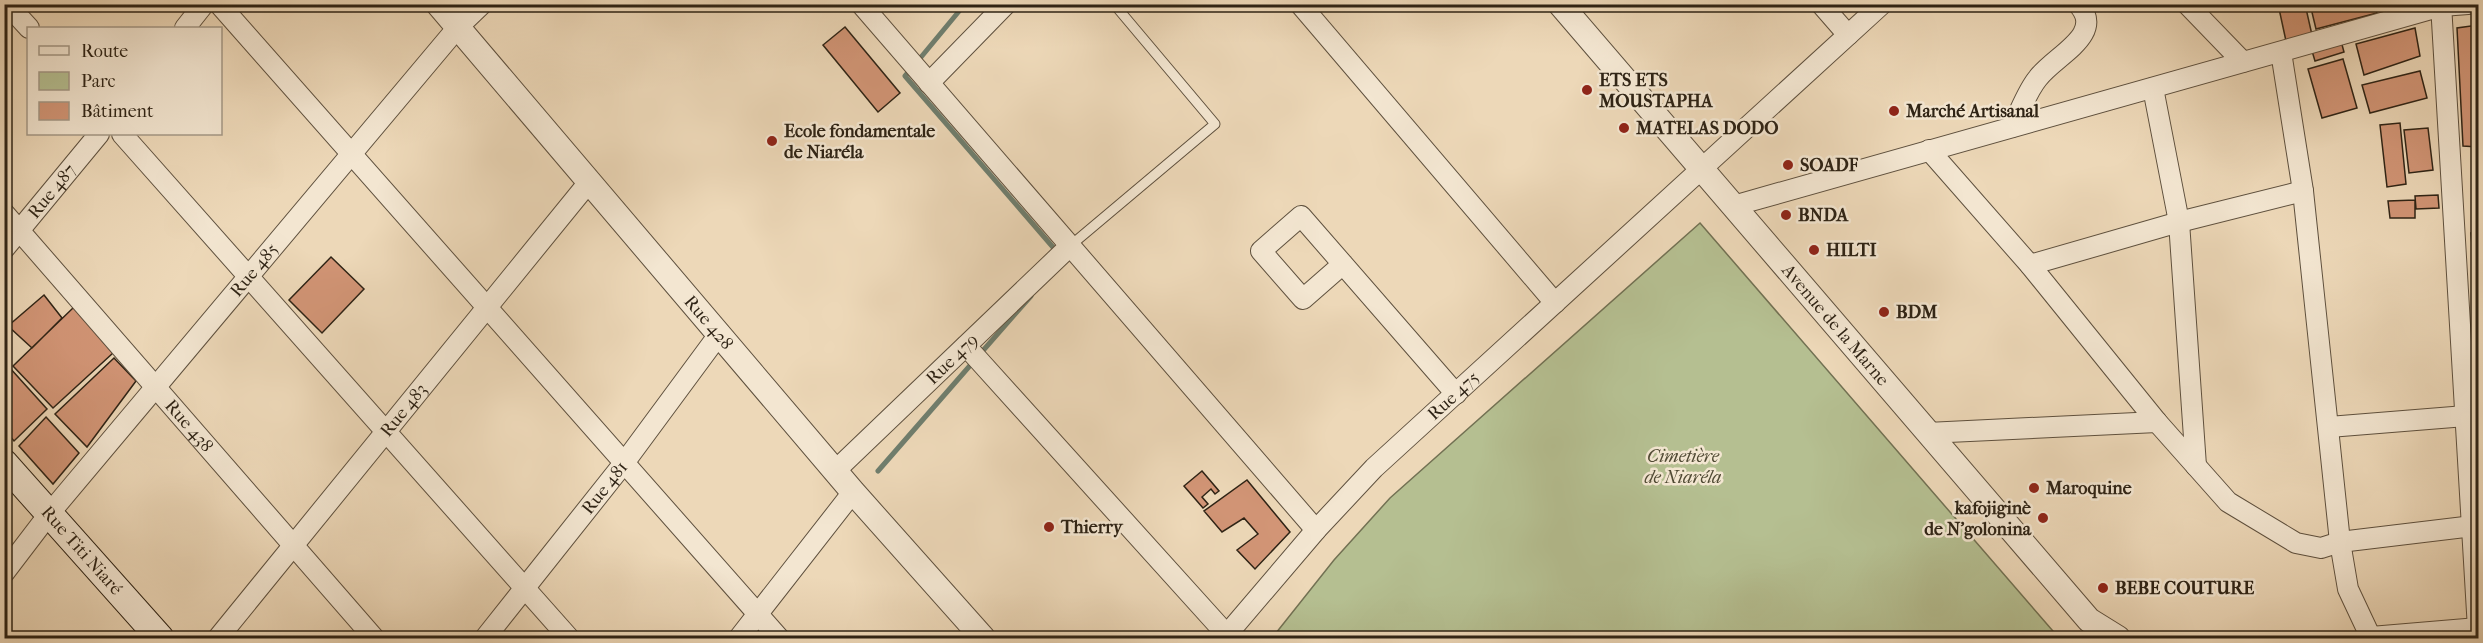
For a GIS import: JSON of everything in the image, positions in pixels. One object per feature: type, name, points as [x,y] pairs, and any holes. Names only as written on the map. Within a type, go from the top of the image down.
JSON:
[{"type":"main road","name":"Rue Titi Niaré","points":[[4,463],[160,639]]},
{"type":"street","points":[[7,4],[27,27]]},
{"type":"street","points":[[186,27],[204,4]]},
{"type":"street","points":[[219,4],[779,639]]},
{"type":"street","name":"Rue 428","points":[[438,4],[853,492],[983,639]]},
{"type":"street","name":"Rue 485","points":[[4,573],[49,514],[351,153],[458,27],[482,4]]},
{"type":"street","points":[[861,4],[1316,530]]},
{"type":"street","points":[[929,83],[1006,4]]},
{"type":"street","points":[[1300,4],[1556,303]]},
{"type":"street","name":"Avenue de la Marne","points":[[1560,4],[2095,629],[2118,639]]},
{"type":"street","points":[[1821,4],[1848,35]]},
{"type":"street","points":[[2012,127],[2037,78],[2085,33],[2089,23],[2086,14],[2078,4]]},
{"type":"street","points":[[2187,4],[2243,62]]},
{"type":"street","points":[[1733,206],[2442,5],[2468,4]]},
{"type":"street","points":[[2281,52],[2303,191],[2340,542],[2348,589],[2371,638],[2478,628],[2473,526],[2473,415],[2442,5]]},
{"type":"street","name":"Rue 475","points":[[1226,637],[1316,530],[1374,468],[1702,170],[1878,6]]},
{"type":"street","points":[[2153,88],[2179,222],[2196,466]]},
{"type":"street","name":"Rue 487","points":[[4,249],[98,135]]},
{"type":"street","points":[[123,135],[569,639]]},
{"type":"street","points":[[1929,150],[2030,265],[2157,422],[2228,502],[2296,543],[2321,548],[2340,542],[2473,526]]},
{"type":"street","name":"Rue 483","points":[[218,639],[589,182]]},
{"type":"street","points":[[2030,265],[2179,222],[2303,191]]},
{"type":"street","name":"Rue 438","points":[[4,213],[374,639]]},
{"type":"street","name":"Rue 479","points":[[835,471],[1070,246]]},
{"type":"street","points":[[1343,264],[1456,394]]},
{"type":"street","name":"Rue 481","points":[[485,639],[526,590],[624,463],[720,333]]},
{"type":"street","points":[[966,345],[1226,637]]},
{"type":"street","points":[[2329,427],[2473,415]]},
{"type":"street","points":[[1927,433],[2157,422]]},
{"type":"street","points":[[739,639],[853,492]]},
{"type":"lane","points":[[1070,246],[1215,124],[1114,4]]},
{"type":"green space","name":"Cimetière de Niaréla","points":[[1700,223],[2059,638],[1272,638],[1334,560],[1390,498]]},
{"type":"building","points":[[2278,4],[2305,4],[2312,35],[2286,41]]},
{"type":"building","points":[[2310,4],[2374,4],[2377,13],[2316,29]]},
{"type":"building","points":[[2478,25],[2478,147],[2463,146],[2457,28]]},
{"type":"building","points":[[845,27],[900,93],[878,112],[823,45]]},
{"type":"building","points":[[2415,28],[2420,56],[2364,75],[2356,44]]},
{"type":"building","points":[[2341,41],[2344,52],[2315,61],[2312,51]]},
{"type":"building","points":[[2343,59],[2357,108],[2322,118],[2308,69]]},
{"type":"building","points":[[2420,71],[2427,98],[2370,113],[2362,85]]},
{"type":"building","points":[[2400,123],[2406,184],[2387,187],[2380,125]]},
{"type":"building","points":[[2428,128],[2433,170],[2409,173],[2404,130]]},
{"type":"building","points":[[2438,195],[2439,208],[2416,209],[2415,196]]},
{"type":"building","points":[[2415,200],[2415,218],[2390,218],[2388,201]]},
{"type":"building","points":[[2471,233],[2478,233],[2478,322]]},
{"type":"building","points":[[331,257],[364,289],[322,333],[289,300]]},
{"type":"building","points":[[44,295],[62,318],[32,348],[8,326]]},
{"type":"building","points":[[74,307],[113,353],[53,408],[13,366]]},
{"type":"building","points":[[114,358],[136,381],[87,447],[55,414]]},
{"type":"building","points":[[9,367],[47,409],[14,441],[4,429],[4,372]]},
{"type":"building","points":[[46,417],[79,453],[53,484],[19,446]]},
{"type":"building","points":[[1202,471],[1219,491],[1215,494],[1211,489],[1202,497],[1208,504],[1203,508],[1184,486]]},
{"type":"building","points":[[1247,480],[1290,532],[1255,569],[1237,550],[1258,534],[1244,518],[1222,532],[1204,511]]},
{"type":"waterway","points":[[917,62],[965,4]]},
{"type":"waterway","points":[[911,69],[905,76],[1058,253]]},
{"type":"waterway","points":[[980,354],[1031,296]]},
{"type":"waterway","points":[[878,471],[974,361]]},
{"type":"place","name":"ETS ETS MOUSTAPHA","points":[[1587,90]]},
{"type":"place","name":"Marché Artisanal","points":[[1894,111]]},
{"type":"place","name":"MATELAS DODO","points":[[1624,128]]},
{"type":"place","name":"Ecole fondamentale de Niaréla","points":[[772,141]]},
{"type":"place","name":"SOADF","points":[[1788,165]]},
{"type":"place","name":"BNDA","points":[[1786,215]]},
{"type":"place","name":"HILTI","points":[[1814,250]]},
{"type":"place","name":"BDM","points":[[1884,312]]},
{"type":"place","name":"Maroquine","points":[[2034,488]]},
{"type":"place","name":"kafojiginè de N'golonina","points":[[2043,518]]},
{"type":"place","name":"Thierry","points":[[1049,527]]},
{"type":"place","name":"BEBE COUTURE","points":[[2103,588]]}]
